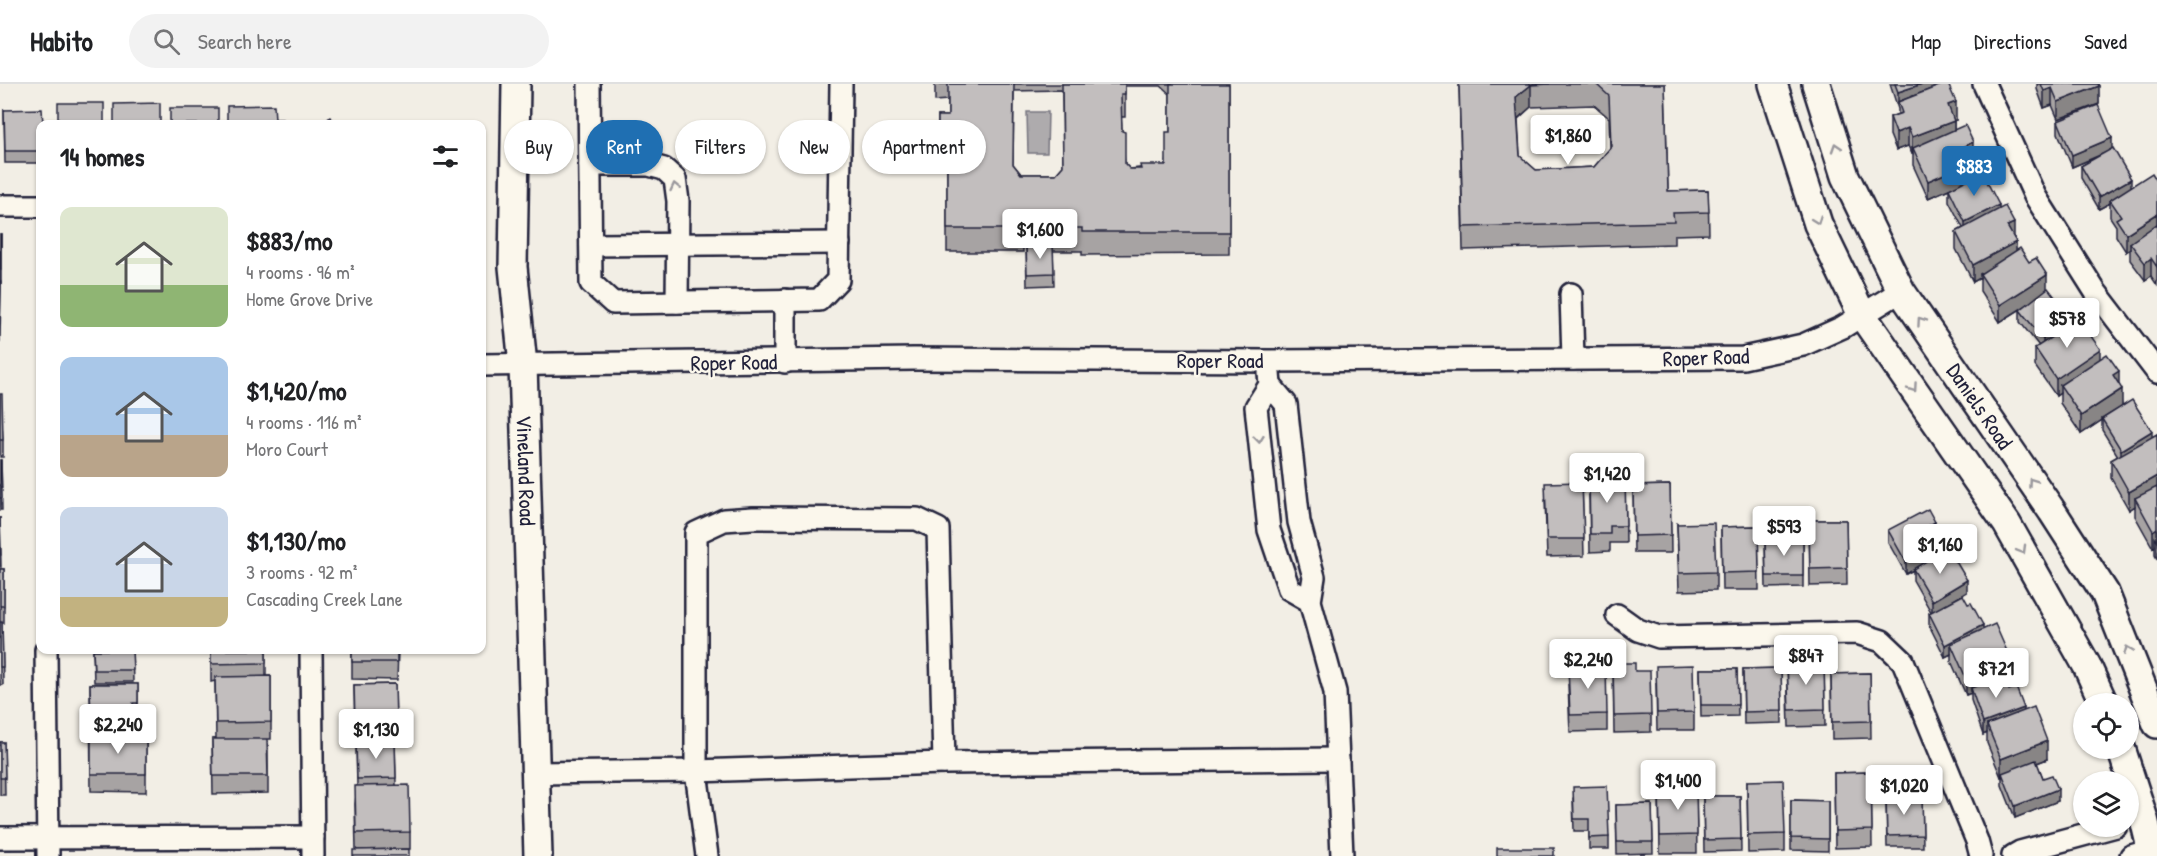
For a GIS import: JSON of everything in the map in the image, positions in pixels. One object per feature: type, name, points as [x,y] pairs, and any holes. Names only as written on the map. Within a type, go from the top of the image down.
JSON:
[{"type":"main road","name":"Vineland Road","points":[[516,84],[513,267],[523,365],[538,856]]},
{"type":"main road","name":"Daniels Road","points":[[1773,84],[1818,224],[1862,315],[2007,524],[2100,693]]},
{"type":"main road","name":"Daniels Road","points":[[1816,84],[1845,176],[1901,291],[2052,511],[2105,593],[2157,724]]},
{"type":"main road","points":[[2124,759],[2143,819],[2148,853]]},
{"type":"street","points":[[589,84],[589,120]]},
{"type":"street","points":[[590,174],[591,283],[612,303],[819,300],[838,280],[842,84]]},
{"type":"street","points":[[1984,84],[2035,196],[2095,291],[2157,372]]},
{"type":"street","points":[[663,169],[675,179],[678,201],[677,302]]},
{"type":"street","points":[[0,206],[36,206]]},
{"type":"street","points":[[591,245],[838,243]]},
{"type":"street","name":"Roper Road","points":[[486,365],[914,359],[1269,361],[1743,358],[1803,345],[1862,315],[1901,291]]},
{"type":"street","points":[[1571,294],[1573,359]]},
{"type":"street","points":[[785,300],[785,362]]},
{"type":"street","points":[[1269,361],[1270,385],[1256,407],[1269,530],[1289,589],[1310,601]]},
{"type":"street","points":[[1270,385],[1286,404],[1299,522],[1314,577],[1310,601],[1335,692],[1342,856]]},
{"type":"street","points":[[707,856],[696,771],[696,533],[724,520],[753,518],[917,519],[938,529],[944,763]]},
{"type":"street","points":[[1269,530],[1299,522]]},
{"type":"street","points":[[1617,615],[1638,630],[1659,637],[1857,633],[1882,641],[1903,660],[1977,841],[1981,856]]},
{"type":"street","points":[[46,654],[48,847]]},
{"type":"street","points":[[0,838],[48,847],[313,846],[311,654]]},
{"type":"street","points":[[536,773],[696,771],[944,763],[1338,759]]},
{"type":"street","points":[[2013,856],[2075,837]]},
{"type":"shaded area","points":[[1027,112],[1048,112],[1047,153],[1028,153]]},
{"type":"building","points":[[948,84],[1014,84],[1013,164],[1021,174],[1056,174],[1063,166],[1062,84],[1125,84],[1125,94],[1121,94],[1122,131],[1125,132],[1125,164],[1130,169],[1141,169],[1140,165],[1166,165],[1166,132],[1170,132],[1170,84],[1229,84],[1229,232],[1082,232],[1082,228],[1045,228],[1045,221],[1023,221],[1023,229],[947,229],[947,174],[986,174],[986,120],[938,120],[938,116],[948,116]]},
{"type":"building","points":[[1459,84],[1550,84],[1531,85],[1516,97],[1520,156],[1536,170],[1594,167],[1611,147],[1609,96],[1596,84],[1665,84],[1668,191],[1708,190],[1709,212],[1673,213],[1674,222],[1463,227]]},
{"type":"building","points":[[1895,84],[1922,84],[1898,92]]},
{"type":"building","points":[[1948,84],[1956,102],[1948,105],[1954,121],[1912,137],[1908,128],[1896,133],[1890,117],[1902,113],[1898,102]]},
{"type":"building","points":[[2041,84],[2098,84],[2099,86],[2058,102],[2052,88],[2044,91]]},
{"type":"building","points":[[58,103],[104,103],[104,120],[58,120]]},
{"type":"building","points":[[160,103],[160,120],[114,120],[114,104]]},
{"type":"building","points":[[274,105],[275,119],[283,120],[227,120],[227,106]]},
{"type":"building","points":[[2098,105],[2112,138],[2072,155],[2058,121]]},
{"type":"building","points":[[170,108],[218,108],[218,120],[170,120]]},
{"type":"building","points":[[42,109],[43,120],[36,120],[36,151],[5,151],[4,110]]},
{"type":"building","points":[[1965,125],[1973,142],[1965,146],[1972,162],[1928,181],[1913,148]]},
{"type":"building","points":[[2113,148],[2131,179],[2099,197],[2081,166]]},
{"type":"building","points":[[1982,172],[1999,205],[1965,222],[1949,189]]},
{"type":"building","points":[[2152,173],[2157,181],[2157,214],[2126,234],[2116,219],[2121,216],[2110,200]]},
{"type":"building","points":[[2005,206],[2014,223],[2007,226],[2016,242],[1973,265],[1956,232]]},
{"type":"building","points":[[2157,224],[2157,267],[2151,258],[2145,263],[2130,243]]},
{"type":"building","points":[[1,234],[1,270],[0,270]]},
{"type":"building","points":[[1053,245],[1054,273],[1027,274],[1026,246]]},
{"type":"building","points":[[2020,248],[2029,262],[2036,258],[2047,275],[2000,305],[1980,274]]},
{"type":"building","points":[[2048,288],[2071,318],[2043,339],[2020,310]]},
{"type":"building","points":[[2079,319],[2100,349],[2056,379],[2035,348]]},
{"type":"building","points":[[2107,354],[2119,371],[2113,375],[2122,389],[2081,416],[2060,385]]},
{"type":"building","points":[[0,394],[2,394],[3,440],[0,440]]},
{"type":"building","points":[[2132,400],[2152,431],[2121,450],[2102,419]]},
{"type":"building","points":[[2157,434],[2157,476],[2129,492],[2111,460]]},
{"type":"building","points":[[1,460],[2,498],[0,498]]},
{"type":"building","points":[[1625,477],[1626,526],[1610,526],[1610,534],[1590,534],[1589,478]]},
{"type":"building","points":[[1582,482],[1584,539],[1547,539],[1545,483]]},
{"type":"building","points":[[1670,485],[1671,535],[1634,536],[1633,486]]},
{"type":"building","points":[[2157,487],[2157,528],[2153,531],[2135,498]]},
{"type":"building","points":[[1928,509],[1935,522],[1928,526],[1938,544],[1906,562],[1888,530]]},
{"type":"building","points":[[1809,520],[1846,520],[1847,568],[1810,569]]},
{"type":"building","points":[[1714,523],[1716,572],[1679,573],[1677,524]]},
{"type":"building","points":[[1758,526],[1759,572],[1722,573],[1721,527]]},
{"type":"building","points":[[1765,539],[1803,539],[1803,576],[1766,576]]},
{"type":"building","points":[[1948,548],[1967,580],[1932,601],[1913,569]]},
{"type":"building","points":[[0,569],[4,569],[4,606],[0,606]]},
{"type":"building","points":[[1963,595],[1968,604],[1971,603],[1983,625],[1945,645],[1929,613]]},
{"type":"building","points":[[0,622],[2,622],[3,667],[0,667]]},
{"type":"building","points":[[1995,624],[2010,658],[1966,678],[1951,644]]},
{"type":"building","points":[[93,654],[132,654],[133,670],[94,670]]},
{"type":"building","points":[[211,654],[266,654],[266,663],[211,664]]},
{"type":"building","points":[[352,654],[397,654],[397,662],[352,662]]},
{"type":"building","points":[[1824,662],[1825,709],[1789,710],[1787,663]]},
{"type":"building","points":[[1613,663],[1635,663],[1635,671],[1650,671],[1651,715],[1614,716]]},
{"type":"building","points":[[1693,665],[1694,712],[1657,713],[1656,666]]},
{"type":"building","points":[[1606,666],[1607,714],[1570,715],[1568,667]]},
{"type":"building","points":[[1781,668],[1782,711],[1744,712],[1743,669]]},
{"type":"building","points":[[1700,669],[1737,669],[1738,705],[1701,705]]},
{"type":"building","points":[[1870,673],[1871,721],[1832,722],[1831,674]]},
{"type":"building","points":[[271,676],[271,722],[216,723],[215,677]]},
{"type":"building","points":[[2004,676],[2009,690],[2016,687],[2024,708],[1983,723],[1971,688]]},
{"type":"building","points":[[90,684],[138,684],[138,703],[133,703],[133,721],[91,722]]},
{"type":"building","points":[[395,684],[396,721],[355,723],[354,685]]},
{"type":"building","points":[[2034,707],[2047,741],[2001,759],[1987,725]]},
{"type":"building","points":[[91,736],[146,737],[146,774],[91,774]]},
{"type":"building","points":[[212,739],[267,739],[268,776],[213,776]]},
{"type":"building","points":[[395,741],[396,778],[357,779],[356,742]]},
{"type":"building","points":[[0,742],[4,742],[5,778],[0,778]]},
{"type":"building","points":[[2036,760],[2043,778],[2052,775],[2058,789],[2015,806],[2002,773]]},
{"type":"building","points":[[1871,772],[1872,830],[1835,831],[1834,773]]},
{"type":"building","points":[[1783,780],[1785,834],[1748,835],[1747,781]]},
{"type":"building","points":[[409,785],[410,832],[356,833],[355,786]]},
{"type":"building","points":[[1607,786],[1609,837],[1589,838],[1589,819],[1574,819],[1573,787]]},
{"type":"building","points":[[1696,786],[1697,835],[1660,836],[1659,787]]},
{"type":"building","points":[[1703,796],[1740,796],[1741,839],[1704,840]]},
{"type":"building","points":[[1922,797],[1923,835],[1887,836],[1886,798]]},
{"type":"building","points":[[1791,800],[1828,801],[1828,839],[1791,838]]},
{"type":"building","points":[[1652,804],[1653,842],[1617,842],[1616,805]]},
{"type":"building","points":[[1497,848],[1554,848],[1554,856],[1497,856]]},
{"type":"building","points":[[409,849],[409,856],[353,856],[353,850]]}]
